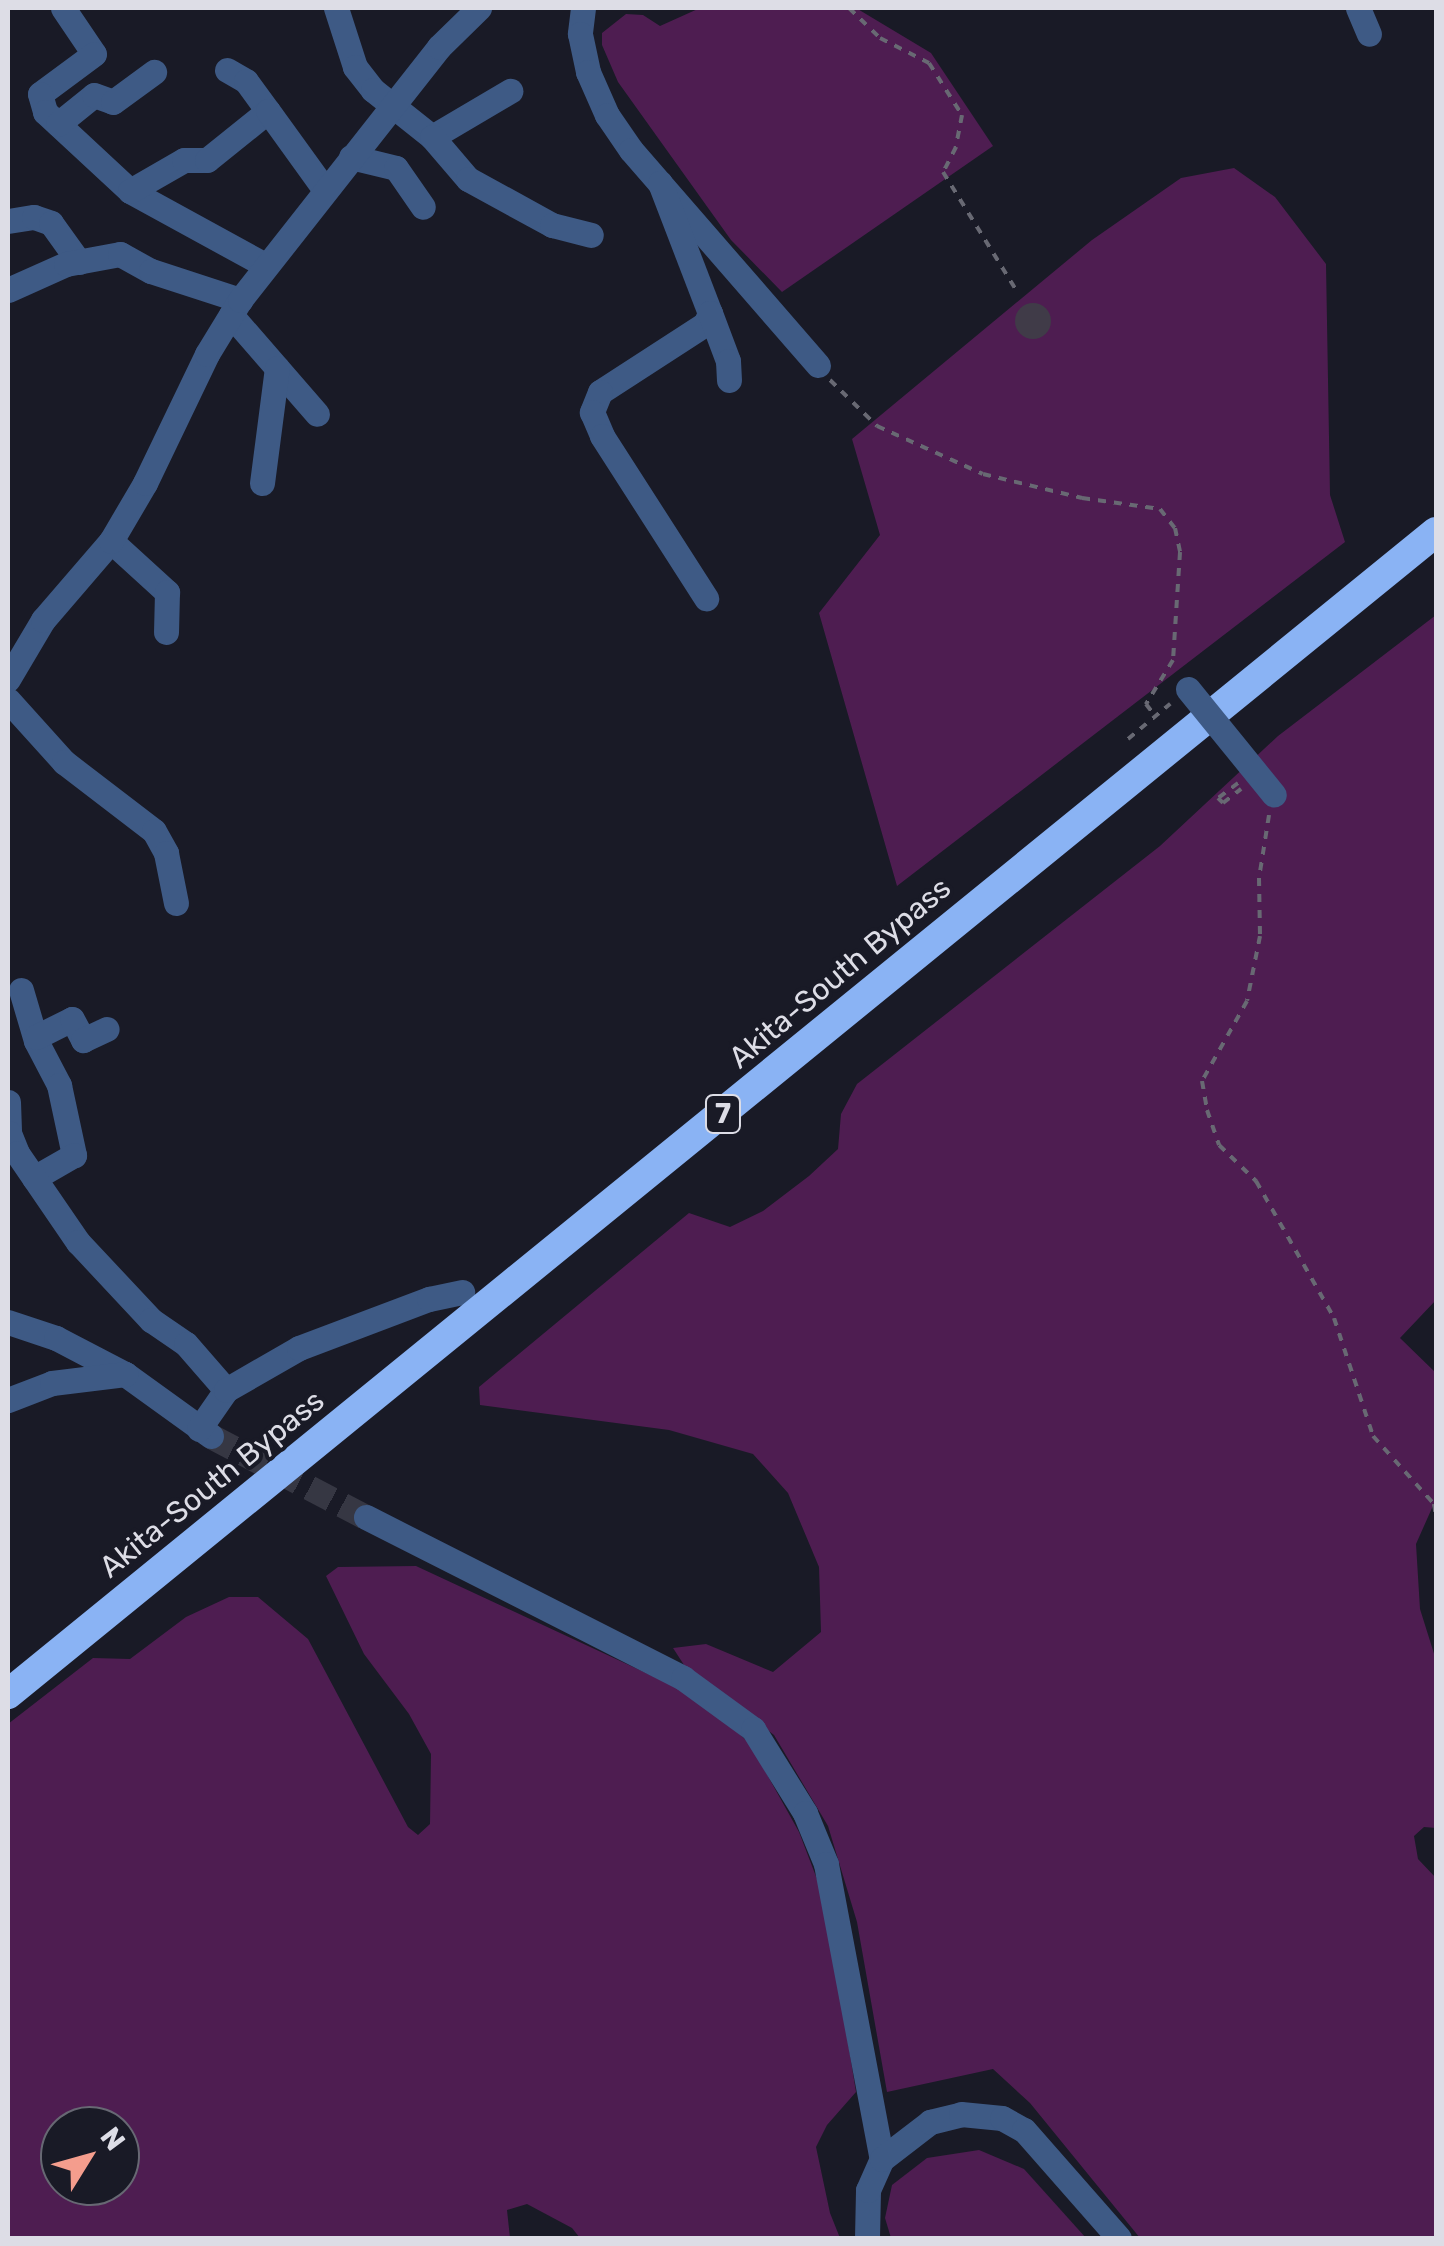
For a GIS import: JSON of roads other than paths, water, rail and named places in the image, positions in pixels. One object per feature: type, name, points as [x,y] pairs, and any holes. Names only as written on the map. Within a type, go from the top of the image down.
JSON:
[{"type":"highway","name":"Akita-South Bypass","points":[[8,1694],[1436,532]]},
{"type":"street","points":[[63,8],[94,54],[40,94],[45,112],[130,191],[265,266]]},
{"type":"street","points":[[336,8],[354,67],[432,136],[468,178],[552,225],[591,235]]},
{"type":"street","points":[[8,679],[43,620],[111,540],[236,308],[265,266],[439,47],[479,8]]},
{"type":"street","points":[[582,8],[580,34],[588,72],[608,114],[660,182],[818,364]]},
{"type":"street","points":[[1358,8],[1369,34]]},
{"type":"street","points":[[227,70],[246,82],[326,190]]},
{"type":"street","points":[[58,124],[94,96],[113,102],[154,72]]},
{"type":"street","points":[[432,136],[510,91]]},
{"type":"street","points":[[130,191],[184,160],[207,160],[268,111]]},
{"type":"street","points":[[351,157],[396,168],[424,207]]},
{"type":"street","points":[[660,182],[728,361],[729,380]]},
{"type":"street","points":[[8,221],[34,216],[51,222],[79,262]]},
{"type":"street","points":[[8,290],[79,262],[120,254],[236,308],[278,368],[317,414]]},
{"type":"street","points":[[706,598],[602,436],[592,412],[600,392],[705,324],[710,313]]},
{"type":"street","points":[[262,484],[278,368]]},
{"type":"street","points":[[111,540],[168,592],[166,632]]},
{"type":"street","points":[[1188,688],[1259,783]]},
{"type":"street","points":[[8,700],[64,762],[154,830],[166,853],[176,902]]},
{"type":"street","points":[[21,990],[36,1037],[59,1085],[74,1155],[24,1179]]},
{"type":"street","points":[[36,1037],[72,1019],[83,1040],[107,1030]]},
{"type":"street","points":[[8,1102],[9,1133],[24,1179],[150,1320],[186,1344],[226,1390]]},
{"type":"street","points":[[8,1322],[56,1338],[125,1374],[205,1432],[226,1390],[299,1348],[429,1299],[462,1292]]},
{"type":"street","points":[[8,1400],[52,1383],[125,1374]]},
{"type":"street","points":[[366,1517],[683,1678],[754,1728],[804,1813],[826,1864],[882,2160]]},
{"type":"street","points":[[866,2238],[868,2190],[882,2160],[918,2130],[945,2116],[1002,2118],[1036,2139],[1118,2238]]},
{"type":"tunnel","points":[[211,1436],[366,1517]]}]
